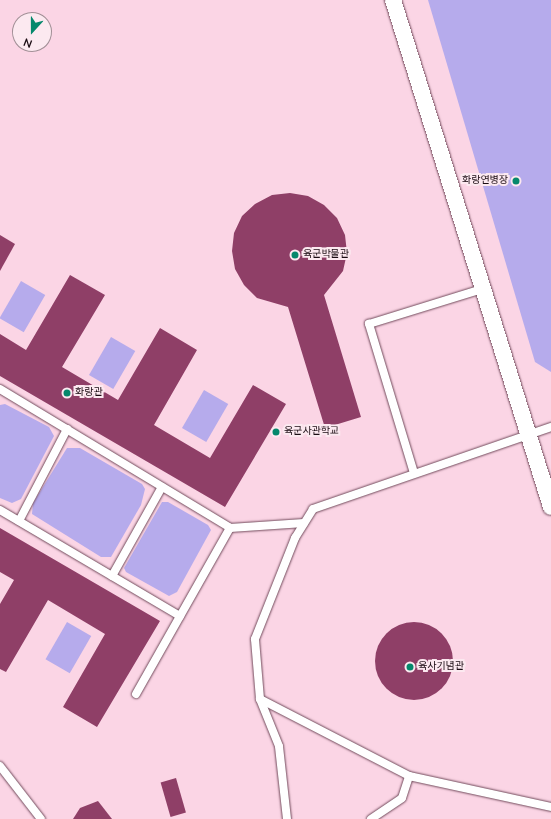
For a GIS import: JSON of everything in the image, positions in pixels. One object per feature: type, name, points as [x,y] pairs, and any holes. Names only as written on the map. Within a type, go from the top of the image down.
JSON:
[{"type":"street","points":[[393,0],[551,507]]},
{"type":"lane","points":[[414,474],[369,324],[482,289]]},
{"type":"lane","points":[[0,389],[230,528],[304,523]]},
{"type":"lane","points":[[287,819],[279,746],[260,698],[255,639],[304,523],[313,508],[551,427]]},
{"type":"lane","points":[[18,521],[67,429]]},
{"type":"lane","points":[[112,576],[162,487]]},
{"type":"lane","points":[[0,510],[180,616]]},
{"type":"lane","points":[[136,694],[230,528]]},
{"type":"lane","points":[[260,698],[409,776],[551,807]]},
{"type":"lane","points":[[0,766],[42,819]]},
{"type":"lane","points":[[371,819],[402,798],[409,776]]},
{"type":"shaded area","name":"화랑연병장","points":[[428,0],[551,0],[551,372],[535,362]]},
{"type":"shaded area","points":[[21,281],[45,295],[24,332],[0,319]]},
{"type":"shaded area","points":[[111,337],[135,351],[113,389],[89,375]]},
{"type":"shaded area","points":[[204,390],[228,404],[206,442],[182,428]]},
{"type":"shaded area","points":[[5,404],[49,427],[54,436],[21,499],[12,503],[0,498],[0,405]]},
{"type":"shaded area","points":[[67,448],[80,448],[142,484],[145,489],[141,505],[111,557],[101,557],[32,514],[33,503]]},
{"type":"shaded area","points":[[162,502],[168,502],[208,525],[211,530],[177,592],[169,596],[126,572],[124,568]]},
{"type":"shaded area","points":[[67,622],[91,636],[70,673],[46,659]]},
{"type":"building","points":[[290,193],[308,196],[324,205],[337,218],[345,235],[347,253],[343,271],[324,295],[361,417],[325,428],[288,307],[257,298],[244,285],[235,269],[232,251],[234,233],[242,216],[255,204],[272,195]]},
{"type":"building","points":[[0,235],[15,244],[0,271]]},
{"type":"building","name":"화랑관","points":[[70,275],[105,295],[62,367],[118,400],[160,328],[197,350],[154,425],[210,458],[253,385],[286,404],[225,507],[0,376],[0,334],[26,350]]},
{"type":"building","points":[[0,528],[160,621],[97,727],[63,707],[105,634],[48,600],[6,672],[0,669],[0,604],[14,580],[0,572]]},
{"type":"building","points":[[414,622],[429,625],[442,633],[450,646],[453,661],[450,676],[442,689],[429,697],[414,700],[399,697],[386,689],[378,676],[375,661],[378,646],[386,633],[399,625]]},
{"type":"building","points":[[176,778],[186,813],[171,817],[161,782]]},
{"type":"building","points":[[98,801],[112,819],[73,819],[80,808]]},
{"type":"place","name":"화랑연병장","points":[[516,181]]},
{"type":"place","name":"육군박물관","points":[[295,255]]},
{"type":"place","name":"화랑관","points":[[67,393]]},
{"type":"place","name":"육군사관학교","points":[[276,432]]},
{"type":"place","name":"육사기념관","points":[[410,667]]}]
